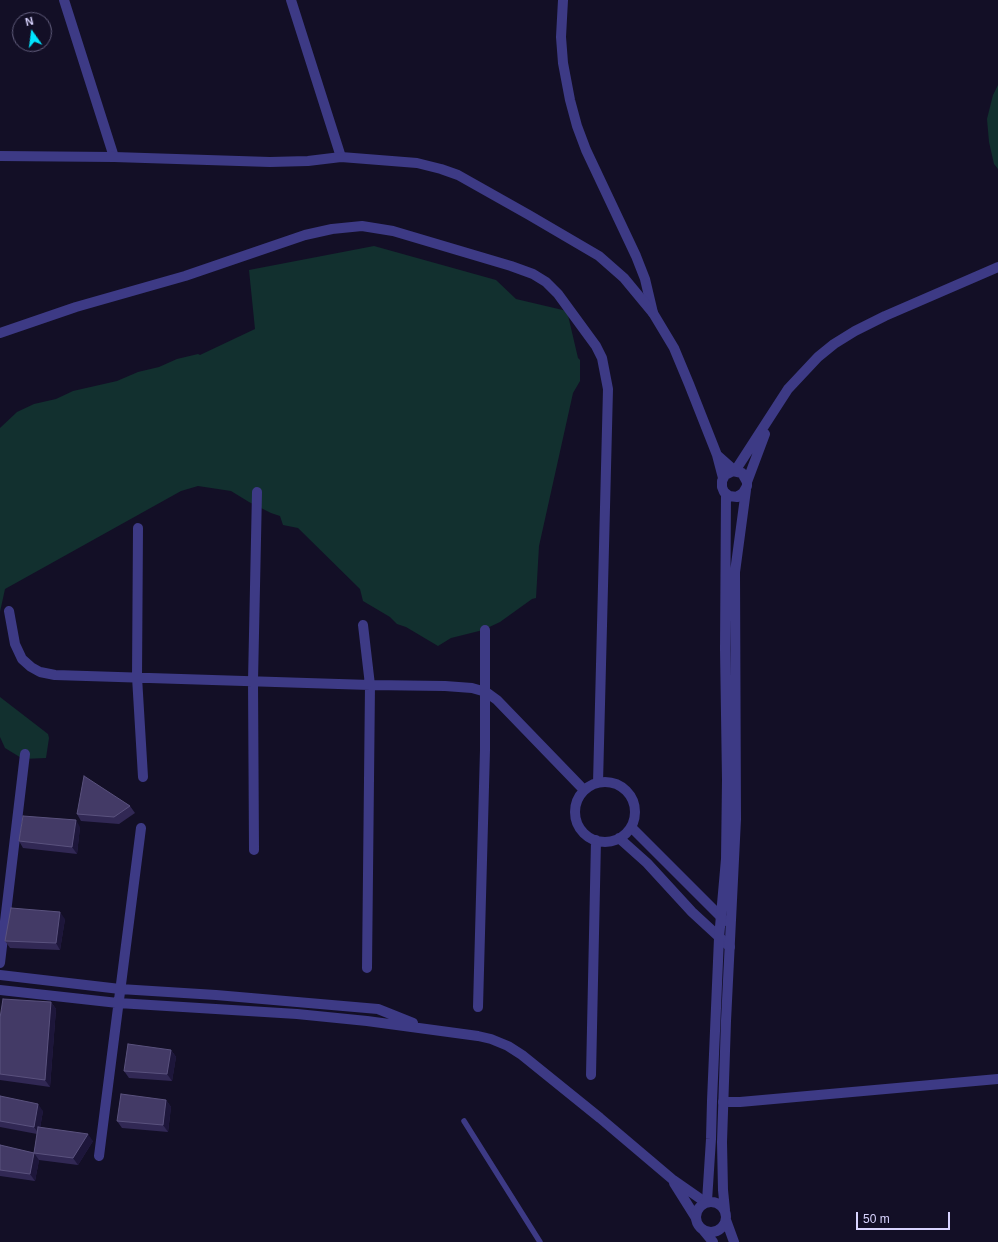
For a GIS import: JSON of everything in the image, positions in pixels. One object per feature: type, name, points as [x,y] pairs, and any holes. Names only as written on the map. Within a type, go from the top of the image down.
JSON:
[{"type":"street","points":[[64,0],[114,157]]},
{"type":"street","points":[[291,0],[341,157]]},
{"type":"street","points":[[562,0],[561,37],[563,63],[577,126],[586,150],[636,256],[645,279],[653,313]]},
{"type":"street","points":[[0,156],[114,157],[270,162],[308,161],[341,157],[417,163],[458,175],[529,214],[599,256],[624,278],[653,313],[664,330],[681,364],[717,455],[723,478],[722,487],[726,494],[726,859],[720,916],[712,1101],[712,1139],[706,1202]]},
{"type":"street","points":[[0,333],[76,307],[185,276],[305,235],[332,229],[362,226],[393,231],[511,266],[533,274],[546,282],[558,294],[596,346],[602,358],[608,389],[598,783]]},
{"type":"street","points":[[723,478],[727,473],[736,471],[788,389],[818,357],[834,344],[855,331],[885,316],[998,267]]},
{"type":"street","points":[[734,1242],[726,1220],[722,1161],[723,1102],[736,819],[735,572],[747,486],[771,417]]},
{"type":"street","points":[[717,455],[744,476],[747,486]]},
{"type":"street","points":[[726,494],[733,497],[740,496],[747,486]]},
{"type":"street","points":[[254,850],[253,680],[257,492]]},
{"type":"street","points":[[138,528],[137,677],[143,777]]},
{"type":"street","points":[[10,611],[15,644],[22,659],[30,667],[40,672],[54,675],[445,686],[472,688],[486,692],[497,700],[584,790]]},
{"type":"street","points":[[364,625],[370,685],[367,968]]},
{"type":"street","points":[[478,1007],[485,766],[485,630]]},
{"type":"street","points":[[0,963],[25,754]]},
{"type":"street","points":[[598,783],[614,783],[621,786],[627,791],[634,805],[635,812],[630,827],[626,833],[612,841],[596,840],[583,832],[576,819],[576,803],[579,796],[584,790],[598,783]]},
{"type":"street","points":[[630,827],[731,927]]},
{"type":"street","points":[[99,1156],[141,828]]},
{"type":"street","points":[[619,838],[647,863],[719,938],[730,947]]},
{"type":"street","points":[[591,1075],[596,840]]},
{"type":"street","points":[[647,863],[658,854]]},
{"type":"street","points":[[0,975],[120,989],[216,995],[378,1009],[427,1029]]},
{"type":"street","points":[[0,990],[118,1003],[297,1014],[368,1021],[491,1039],[508,1046],[522,1055],[672,1179],[706,1202]]},
{"type":"street","points":[[183,1007],[185,993]]},
{"type":"street","points":[[215,1010],[216,995]]},
{"type":"street","points":[[297,1014],[298,1002]]},
{"type":"street","points":[[723,1102],[740,1102],[998,1079]]},
{"type":"street","points":[[672,1179],[696,1218],[700,1228],[714,1242]]},
{"type":"street","points":[[696,1218],[698,1208],[706,1202],[718,1202],[725,1210]]},
{"type":"street","points":[[704,1231],[710,1232],[720,1229],[724,1226],[726,1220]]},
{"type":"lane","points":[[464,1121],[540,1242]]},
{"type":"green space","points":[[998,85],[998,169],[994,164],[989,142],[987,119],[993,95]]},
{"type":"green space","points":[[374,246],[496,280],[516,299],[567,311],[578,358],[580,360],[580,381],[573,393],[539,546],[536,598],[532,599],[500,622],[483,630],[451,638],[438,646],[406,627],[397,624],[390,617],[363,601],[360,589],[298,528],[283,525],[280,516],[249,502],[231,491],[198,486],[181,491],[5,589],[0,612],[0,428],[17,412],[34,404],[56,399],[73,391],[117,381],[138,372],[159,367],[177,359],[198,354],[200,355],[255,329],[249,270]]},
{"type":"green space","points":[[0,697],[48,734],[49,738],[46,758],[23,759],[5,748],[0,737]]},
{"type":"building","points":[[84,776],[130,806],[114,817],[77,814]]},
{"type":"building","points":[[23,816],[76,820],[72,847],[19,841]]},
{"type":"building","points":[[11,908],[60,912],[56,943],[5,941]]},
{"type":"building","points":[[3,999],[51,1002],[45,1080],[0,1074],[0,1018]]},
{"type":"building","points":[[128,1044],[171,1050],[167,1074],[124,1071]]},
{"type":"building","points":[[121,1094],[166,1100],[163,1125],[117,1121]]},
{"type":"building","points":[[0,1096],[38,1104],[34,1127],[0,1121]]},
{"type":"building","points":[[38,1127],[88,1134],[73,1158],[34,1153]]},
{"type":"building","points":[[0,1145],[34,1153],[30,1174],[0,1170]]}]
